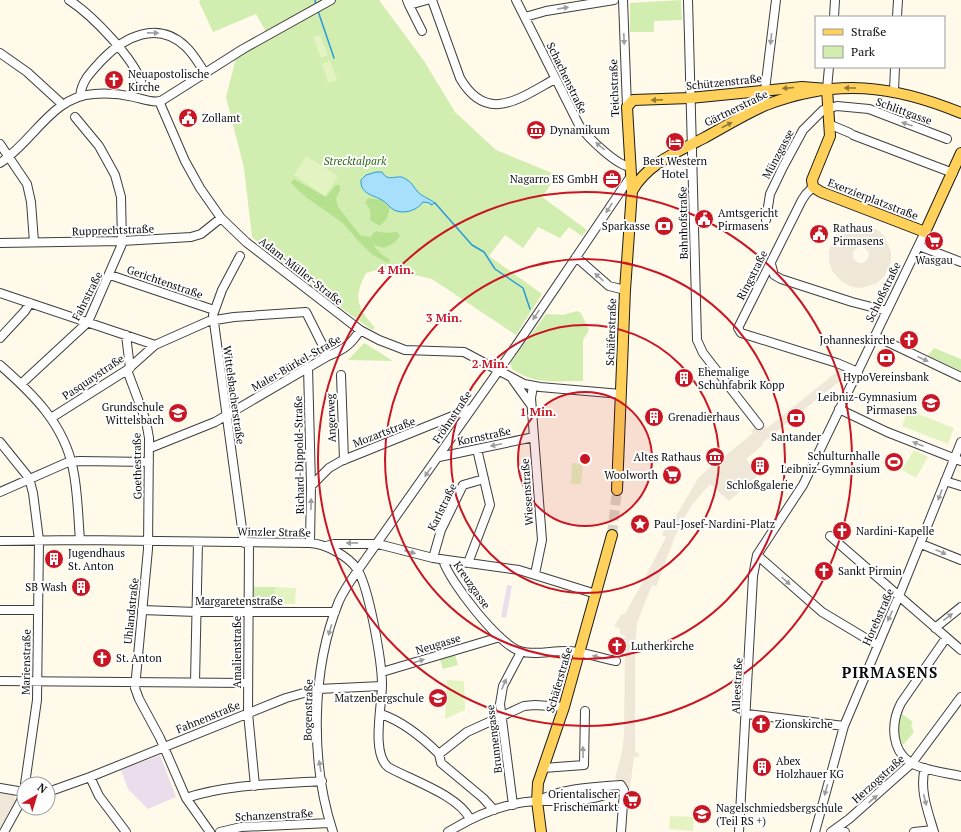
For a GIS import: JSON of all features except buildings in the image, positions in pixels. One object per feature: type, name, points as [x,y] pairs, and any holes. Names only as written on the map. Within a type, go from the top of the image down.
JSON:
[{"type":"main road","name":"Schützenstraße","points":[[627,107],[633,100],[690,98],[802,87],[827,89]]},
{"type":"main road","name":"Gärtnerstraße","points":[[632,191],[647,171],[692,144],[765,106],[827,89],[872,88],[894,91],[921,98],[961,113]]},
{"type":"main road","name":"Ringstraße","points":[[813,187],[812,180],[829,141],[831,125],[827,89]]},
{"type":"main road","name":"Teichstraße","points":[[627,107],[631,167]]},
{"type":"main road","name":"Schloßstraße","points":[[925,232],[961,153]]},
{"type":"main road","points":[[631,167],[647,171]]},
{"type":"main road","name":"Schäferstraße","points":[[617,490],[624,290],[632,191],[631,167]]},
{"type":"main road","name":"Exerzierplatzstraße","points":[[813,187],[821,192],[925,232]]},
{"type":"main road","name":"Schäferstraße","points":[[541,832],[537,801],[538,783],[564,706],[612,535]]},
{"type":"street","points":[[69,0],[88,14],[117,46],[140,76],[142,84]]},
{"type":"street","points":[[0,162],[9,156],[62,104],[80,96],[112,94],[159,101],[172,96],[243,49],[331,0]]},
{"type":"street","points":[[422,31],[408,3],[427,0]]},
{"type":"street","points":[[432,0],[460,78],[466,88],[477,98],[488,104],[504,105],[515,102],[555,79]]},
{"type":"street","name":"Schachenstraße","points":[[516,0],[582,130],[618,162],[624,166],[631,167]]},
{"type":"street","points":[[525,17],[546,11],[614,0]]},
{"type":"street","name":"Teichstraße","points":[[623,0],[627,107]]},
{"type":"street","name":"Bahnhofstraße","points":[[688,0],[697,340],[703,353],[759,425]]},
{"type":"street","points":[[765,90],[776,0]]},
{"type":"street","points":[[834,16],[836,0]]},
{"type":"street","points":[[897,16],[898,0]]},
{"type":"street","points":[[80,96],[81,88],[87,76],[117,46],[141,34],[153,32],[165,34],[185,46],[205,73]]},
{"type":"street","points":[[0,53],[27,72],[62,104]]},
{"type":"street","points":[[827,89],[829,68]]},
{"type":"street","points":[[894,91],[895,68]]},
{"type":"street","name":"Adam-Müller-Straße","points":[[159,101],[185,161],[200,188],[221,218],[246,242],[360,330],[379,340],[405,350],[464,352],[498,371]]},
{"type":"street","name":"Schlittgasse","points":[[828,108],[837,106],[869,109],[945,138]]},
{"type":"street","name":"Münzgasse","points":[[766,220],[770,194],[798,140],[808,124],[823,110],[828,108]]},
{"type":"street","name":"Fahrstraße","points":[[21,384],[88,322],[120,252],[122,241],[121,198],[115,174],[99,146],[75,117]]},
{"type":"street","points":[[831,125],[953,173]]},
{"type":"street","points":[[0,144],[27,184],[30,194],[34,242]]},
{"type":"street","name":"Fröhnstraße","points":[[358,570],[439,457],[470,409],[498,371],[576,257],[631,167]]},
{"type":"street","name":"Ringstraße","points":[[813,187],[806,194],[738,328],[739,331],[837,362],[858,372]]},
{"type":"street","name":"Rupprechtstraße","points":[[0,243],[122,241],[195,236],[205,231],[221,218]]},
{"type":"street","name":"Schloßstraße","points":[[764,544],[803,485],[925,232]]},
{"type":"street","points":[[919,246],[961,262]]},
{"type":"street","name":"Wittelsbacherstraße","points":[[240,256],[214,310],[213,320],[226,416],[246,542]]},
{"type":"street","points":[[576,257],[609,286],[624,290]]},
{"type":"street","points":[[771,264],[774,275],[781,279],[852,302],[887,311]]},
{"type":"street","name":"Gerichtenstraße","points":[[110,275],[214,310]]},
{"type":"street","points":[[0,293],[155,345]]},
{"type":"street","points":[[0,338],[25,312],[30,303]]},
{"type":"street","name":"Pasquaystraße","points":[[50,418],[128,369],[155,345],[213,320],[234,316],[306,312],[328,356]]},
{"type":"street","name":"Maler-Bürkel-Straße","points":[[150,448],[215,422],[226,416],[308,367],[347,346],[360,330]]},
{"type":"street","name":"Goethestraße","points":[[126,335],[128,369],[146,420],[150,448],[148,541]]},
{"type":"street","points":[[875,336],[961,377]]},
{"type":"street","points":[[0,365],[38,400],[63,441],[71,462],[80,540]]},
{"type":"street","name":"Richard-Dippold-Straße","points":[[308,367],[311,486],[310,543]]},
{"type":"street","points":[[498,371],[513,380],[533,386],[621,394]]},
{"type":"street","name":"Angerweg","points":[[341,375],[344,460]]},
{"type":"street","points":[[513,380],[532,407]]},
{"type":"street","name":"Wiesenstraße","points":[[533,386],[531,398],[542,540],[535,574]]},
{"type":"street","name":"Mozartstraße","points":[[311,486],[329,468],[344,460],[470,409]]},
{"type":"street","points":[[839,409],[887,432],[958,460]]},
{"type":"street","name":"Kornstraße","points":[[439,457],[534,437]]},
{"type":"street","points":[[0,442],[29,478]]},
{"type":"street","name":"Horebstraße","points":[[815,832],[844,726],[921,544],[945,481],[958,460],[961,442]]},
{"type":"street","points":[[468,563],[490,502],[477,449]]},
{"type":"street","points":[[0,492],[29,478],[71,462],[149,462]]},
{"type":"street","name":"Marienstraße","points":[[26,776],[37,700],[39,540],[33,493],[29,478]]},
{"type":"street","name":"Karlstraße","points":[[433,558],[441,530],[461,489],[466,483],[484,479]]},
{"type":"street","points":[[945,481],[961,486]]},
{"type":"street","points":[[830,536],[898,597],[961,650]]},
{"type":"street","name":"Winzler Straße","points":[[0,542],[80,540],[310,543],[326,546],[358,570]]},
{"type":"street","name":"Uhlandstraße","points":[[135,682],[148,541]]},
{"type":"street","points":[[195,682],[198,542]]},
{"type":"street","name":"Amalienstraße","points":[[246,542],[248,713],[254,786]]},
{"type":"street","name":"Kreuzgasse","points":[[326,546],[334,544],[378,544],[443,560],[447,571],[472,606],[500,637],[510,646],[521,652]]},
{"type":"street","name":"Alleestraße","points":[[739,832],[747,714],[753,576],[757,556],[764,544]]},
{"type":"street","points":[[921,544],[961,560]]},
{"type":"street","points":[[757,556],[822,612],[877,645]]},
{"type":"street","points":[[443,560],[519,570],[596,594]]},
{"type":"street","points":[[358,570],[371,612],[382,672],[381,714],[378,743],[379,756],[384,764],[448,799],[462,809],[470,819]]},
{"type":"street","name":"Bogenstraße","points":[[333,832],[322,781],[318,741],[318,689],[324,652],[335,612],[342,594],[358,570]]},
{"type":"street","points":[[935,628],[961,607]]},
{"type":"street","points":[[0,610],[38,610]]},
{"type":"street","name":"Margaretenstraße","points":[[142,610],[196,612],[335,612]]},
{"type":"street","name":"Neugasse","points":[[382,672],[500,637]]},
{"type":"street","points":[[946,638],[901,703],[894,720],[893,731],[896,744],[912,764],[961,776]]},
{"type":"street","points":[[521,652],[579,652],[616,661]]},
{"type":"street","name":"Brunnengasse","points":[[513,805],[500,704],[503,686],[521,652]]},
{"type":"street","points":[[0,681],[248,682]]},
{"type":"street","points":[[135,682],[139,699],[164,746],[186,798],[210,832]]},
{"type":"street","name":"Fahnenstraße","points":[[56,789],[90,777],[286,698],[318,689],[382,686]]},
{"type":"street","name":"Herzogstraße","points":[[832,832],[912,764],[961,698]]},
{"type":"street","points":[[439,754],[461,736],[501,716],[529,705],[564,706]]},
{"type":"street","points":[[543,768],[584,764],[585,711]]},
{"type":"street","points":[[381,714],[393,718],[417,734],[439,754],[441,763],[483,798],[494,810]]},
{"type":"street","points":[[747,714],[844,726]]},
{"type":"street","points":[[914,832],[933,831],[923,790],[922,779],[925,768]]},
{"type":"street","points":[[90,777],[99,796],[126,832]]},
{"type":"street","points":[[186,798],[197,794],[254,786],[322,781]]},
{"type":"street","points":[[451,831],[470,819],[494,810],[537,801],[556,802],[598,797],[604,794],[606,786],[621,785],[624,790],[621,832]]},
{"type":"street","points":[[0,788],[16,791]]},
{"type":"street","points":[[4,832],[16,810]]},
{"type":"street","name":"Schanzenstraße","points":[[220,832],[241,828],[330,823]]},
{"type":"street","points":[[832,832],[845,832]]},
{"type":"shaded area","points":[[858,225],[868,226],[878,230],[885,237],[891,252],[891,262],[885,276],[877,283],[862,288],[852,287],[842,282],[832,271],[829,261],[829,250],[835,236],[843,229]],"holes":[[[858,247],[863,247],[869,252],[868,259],[863,263],[858,263],[853,258],[853,252]]]},
{"type":"shaded area","points":[[843,367],[850,373],[762,443],[763,445],[746,459],[758,475],[729,501],[710,484],[692,505],[678,529],[656,587],[652,585],[637,623],[635,647],[635,752],[639,753],[639,757],[634,757],[630,788],[615,778],[622,752],[624,736],[625,636],[620,634],[620,629],[614,626],[622,614],[624,615],[639,589],[666,537],[662,535],[664,530],[667,531],[699,477],[753,433],[751,431],[762,422],[767,428]]},
{"type":"shaded area","points":[[507,585],[512,586],[506,618],[501,617]]},
{"type":"shaded area","points":[[160,755],[176,797],[148,809],[128,789],[121,770]]},
{"type":"shaded area","points":[[0,793],[14,795],[16,801],[0,832]]},
{"type":"green space","name":"Strecktalpark","points":[[200,0],[379,0],[424,61],[455,112],[496,150],[557,175],[542,197],[587,230],[582,236],[569,227],[560,238],[538,227],[523,248],[505,235],[489,256],[542,294],[516,335],[432,279],[384,268],[366,273],[359,290],[359,302],[364,314],[375,328],[372,330],[284,266],[252,237],[244,168],[226,97],[236,58],[270,39],[256,14],[213,32],[199,2]]},
{"type":"green space","points":[[681,0],[682,20],[654,21],[654,32],[630,32],[630,3]]},
{"type":"green space","points":[[320,35],[328,55],[321,58],[313,37]]},
{"type":"green space","points":[[330,61],[337,80],[328,83],[322,64]]},
{"type":"green space","points":[[306,156],[338,176],[325,196],[294,175]]},
{"type":"green space","points":[[294,179],[326,197],[336,185],[340,185],[340,190],[336,198],[338,207],[361,236],[371,237],[375,231],[387,233],[397,232],[400,236],[394,243],[384,248],[374,245],[381,254],[390,260],[388,263],[373,255],[360,243],[343,223],[307,198],[291,183]]},
{"type":"green space","points":[[368,198],[381,200],[390,208],[387,218],[380,226],[370,220],[370,211],[365,203]]},
{"type":"green space","points":[[577,311],[581,313],[589,330],[583,340],[583,381],[537,380],[529,378],[512,369],[510,363],[546,314],[563,315]]},
{"type":"green space","points":[[364,343],[366,344],[393,361],[348,360]]},
{"type":"green space","points":[[934,348],[961,359],[961,371],[928,356]]},
{"type":"green space","points":[[908,410],[954,428],[948,444],[902,426]]},
{"type":"green space","points":[[914,450],[928,457],[916,478],[902,470]]},
{"type":"green space","points":[[572,463],[583,464],[581,484],[571,484]]},
{"type":"green space","points":[[254,587],[275,587],[274,608],[253,607]]},
{"type":"green space","points":[[275,587],[296,588],[295,604],[274,604]]},
{"type":"green space","points":[[455,655],[458,665],[443,669],[440,659]]},
{"type":"green space","points":[[447,680],[464,681],[465,710],[445,719]]},
{"type":"green space","points":[[901,713],[913,722],[911,726],[914,732],[903,745],[899,737],[898,730],[898,722]]},
{"type":"green space","points":[[670,816],[694,817],[693,831],[669,829]]},
{"type":"water","points":[[382,172],[390,178],[404,178],[411,183],[419,193],[435,203],[431,205],[430,203],[423,202],[418,207],[406,212],[394,210],[384,201],[365,191],[361,185],[361,180],[366,175]]},
{"type":"waterway","points":[[315,0],[316,5]]},
{"type":"waterway","points":[[318,11],[334,58]]},
{"type":"waterway","points":[[435,203],[472,245],[484,252],[495,269],[523,288],[530,309]]},
{"type":"tunnel","points":[[612,535],[617,490]]},
{"type":"place","name":"Neuapostolische Kirche","points":[[114,80]]},
{"type":"place","name":"Zollamt","points":[[188,118]]},
{"type":"place","name":"Dynamikum","points":[[536,130]]},
{"type":"place","name":"Best Western Hotel","points":[[675,142]]},
{"type":"place","name":"Nagarro ES GmbH","points":[[612,179]]},
{"type":"place","name":"Amtsgericht Pirmasens","points":[[704,219]]},
{"type":"place","name":"Sparkasse","points":[[664,226]]},
{"type":"place","name":"Rathaus Pirmasens","points":[[819,234]]},
{"type":"place","name":"Wasgau","points":[[934,241]]},
{"type":"place","name":"Johanneskirche","points":[[909,340]]},
{"type":"place","name":"HypoVereinsbank","points":[[886,358]]},
{"type":"place","name":"Ehemalige Schuhfabrik Kopp","points":[[684,378]]},
{"type":"place","name":"Leibniz-Gymnasium Pirmasens","points":[[931,403]]},
{"type":"place","name":"Grundschule Wittelsbach","points":[[178,413]]},
{"type":"place","name":"Grenadierhaus","points":[[654,417]]},
{"type":"place","name":"Santander","points":[[796,418]]},
{"type":"place","name":"Altes Rathaus","points":[[715,457]]},
{"type":"place","name":"Schulturnhalle Leibniz-Gymnasium","points":[[894,462]]},
{"type":"place","name":"Schloßgalerie","points":[[760,466]]},
{"type":"place","name":"Woolworth","points":[[672,475]]},
{"type":"place","name":"Paul-Josef-Nardini-Platz","points":[[640,524]]},
{"type":"place","name":"Nardini-Kapelle","points":[[842,531]]},
{"type":"place","name":"Jugendhaus St. Anton","points":[[54,559]]},
{"type":"place","name":"Sankt Pirmin","points":[[824,571]]},
{"type":"place","name":"SB Wash","points":[[81,587]]},
{"type":"place","name":"Lutherkirche","points":[[617,646]]},
{"type":"place","name":"St. Anton","points":[[102,658]]},
{"type":"place","name":"Matzenbergschule","points":[[438,698]]},
{"type":"place","name":"Zionskirche","points":[[761,724]]},
{"type":"place","name":"Abex Holzhauer KG","points":[[762,767]]},
{"type":"place","name":"Orientalischer Frischemarkt","points":[[632,800]]},
{"type":"place","name":"Nagelschmiedsbergschule (Teil RS +)","points":[[702,814]]},
{"type":"district","name":"PIRMASENS","points":[[890,672]]}]
